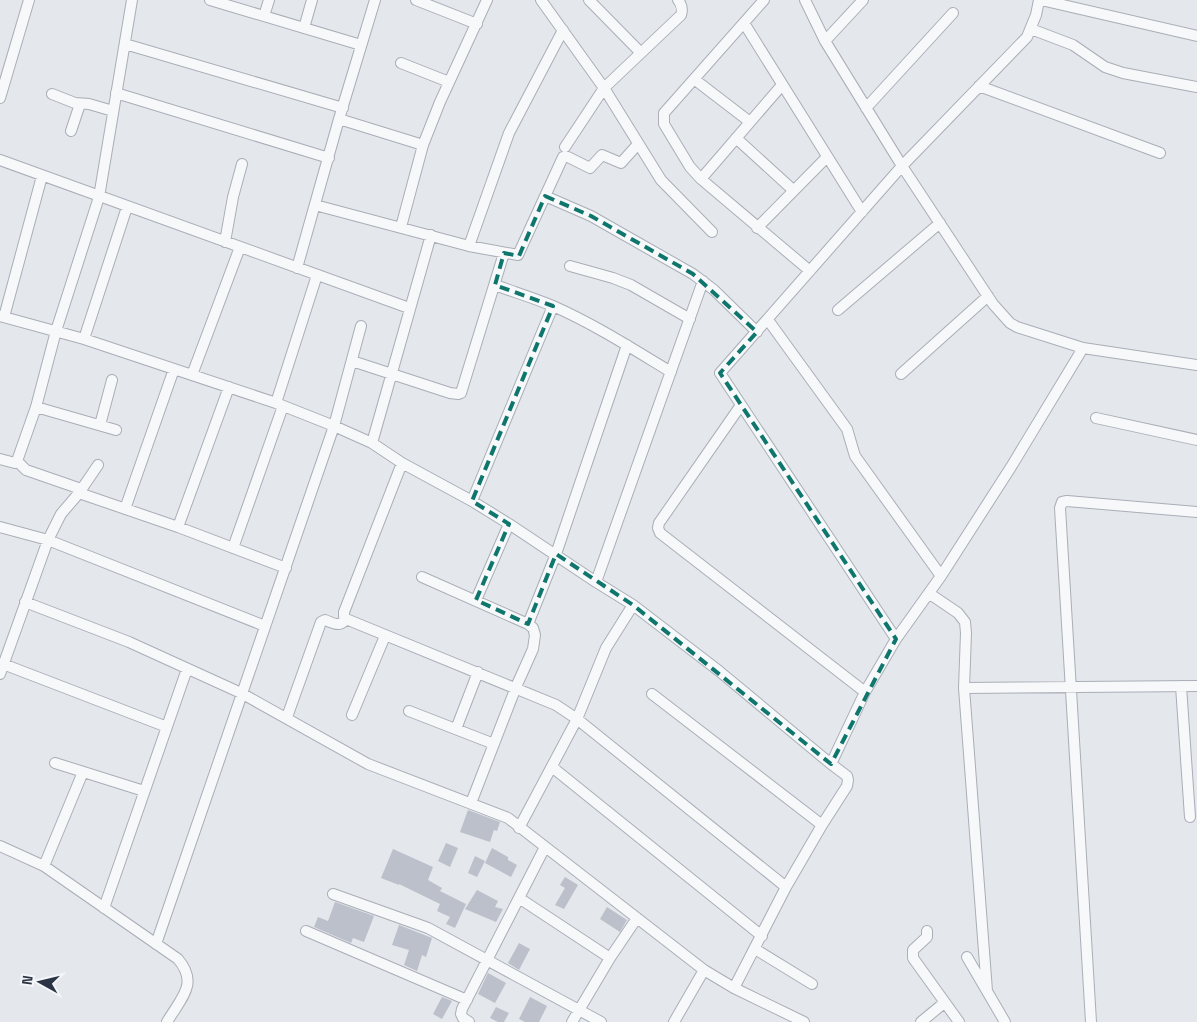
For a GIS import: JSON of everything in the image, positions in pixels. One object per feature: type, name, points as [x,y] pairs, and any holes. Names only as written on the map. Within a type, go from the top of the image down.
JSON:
[{"type":"street","points":[[0,98],[29,0]]},
{"type":"street","points":[[18,461],[36,407],[56,331],[100,197],[132,0]]},
{"type":"street","points":[[210,0],[227,2],[264,16],[361,45]]},
{"type":"street","points":[[264,16],[269,0]]},
{"type":"street","points":[[304,28],[312,0]]},
{"type":"street","points":[[297,268],[375,0]]},
{"type":"street","points":[[416,0],[477,24]]},
{"type":"street","points":[[401,227],[423,145],[487,0]]},
{"type":"street","points":[[542,0],[604,88],[661,180],[712,232]]},
{"type":"street","points":[[589,0],[641,53]]},
{"type":"street","points":[[565,147],[604,88],[681,15],[681,3],[678,0]]},
{"type":"street","points":[[764,0],[664,114],[662,120],[690,167],[701,179],[810,271]]},
{"type":"street","points":[[805,0],[825,41],[902,166],[988,296],[1002,314],[1017,327],[1082,348],[1197,365]]},
{"type":"street","points":[[825,41],[863,0]]},
{"type":"street","points":[[896,639],[720,373],[902,166],[1027,37],[1040,0],[1197,36]]},
{"type":"street","points":[[866,108],[953,13]]},
{"type":"street","points":[[744,23],[862,212]]},
{"type":"street","points":[[1031,29],[1073,45],[1105,67],[1123,73],[1197,87]]},
{"type":"street","points":[[469,246],[509,133],[563,30]]},
{"type":"street","points":[[125,44],[343,108]]},
{"type":"street","points":[[401,63],[450,82]]},
{"type":"street","points":[[694,79],[750,122]]},
{"type":"street","points":[[701,179],[782,85]]},
{"type":"street","points":[[979,86],[1160,153]]},
{"type":"street","points":[[116,93],[328,158]]},
{"type":"street","points":[[52,94],[80,104],[89,104],[114,112]]},
{"type":"street","points":[[71,132],[80,104]]},
{"type":"street","points":[[339,120],[423,145]]},
{"type":"street","points":[[736,138],[793,190]]},
{"type":"street","points":[[315,205],[469,246],[518,255],[565,156],[590,168],[602,155],[621,163],[638,144]]},
{"type":"street","points":[[757,228],[827,157]]},
{"type":"street","points":[[0,160],[410,308]]},
{"type":"street","points":[[224,242],[242,164]]},
{"type":"street","points":[[42,176],[2,317],[84,339],[280,404],[372,443],[402,464],[472,501],[634,605],[847,776],[847,786],[786,887],[734,988]]},
{"type":"street","points":[[546,196],[591,216],[703,281],[757,332]]},
{"type":"street","points":[[84,339],[128,207]]},
{"type":"street","points":[[838,310],[940,222]]},
{"type":"street","points":[[372,443],[431,235]]},
{"type":"street","points":[[192,375],[240,247]]},
{"type":"street","points":[[352,361],[450,393],[461,393],[504,253]]},
{"type":"street","points":[[570,266],[614,278],[631,285],[690,319]]},
{"type":"street","points":[[233,548],[280,404],[318,275]]},
{"type":"street","points":[[596,582],[703,281]]},
{"type":"street","points":[[495,285],[553,306],[627,345],[671,372]]},
{"type":"street","points":[[901,374],[988,296]]},
{"type":"street","points":[[472,501],[553,306]]},
{"type":"street","points":[[768,320],[847,429],[855,456],[942,576]]},
{"type":"street","points":[[156,944],[334,426],[362,326]]},
{"type":"street","points":[[528,624],[556,554],[627,345]]},
{"type":"street","points":[[831,764],[865,692],[896,639],[942,576],[1016,459],[1082,348]]},
{"type":"street","points":[[125,509],[174,369]]},
{"type":"street","points":[[100,425],[112,380]]},
{"type":"street","points":[[178,527],[230,387]]},
{"type":"street","points":[[741,405],[659,523],[660,533],[865,692]]},
{"type":"street","points":[[36,407],[116,430]]},
{"type":"street","points":[[1096,418],[1197,440]]},
{"type":"street","points":[[0,459],[15,463],[18,461]]},
{"type":"street","points":[[18,461],[26,470],[125,509],[286,568]]},
{"type":"street","points":[[287,718],[321,622],[325,620],[343,624],[346,619],[344,612],[402,464]]},
{"type":"street","points":[[98,465],[61,514],[48,540],[2,662],[167,727]]},
{"type":"street","points":[[1091,1022],[1059,515],[1062,502],[1072,501],[1197,512]]},
{"type":"street","points":[[476,600],[509,524]]},
{"type":"street","points":[[0,528],[48,540],[265,626]]},
{"type":"street","points":[[422,577],[528,624],[533,628],[535,635],[533,649],[516,687],[471,803]]},
{"type":"street","points":[[930,594],[958,613],[965,622],[964,688],[987,991]]},
{"type":"street","points":[[24,602],[130,642],[241,694],[368,764],[508,818],[704,970],[734,988],[799,1021]]},
{"type":"street","points":[[519,828],[578,719],[606,648],[634,605]]},
{"type":"street","points":[[346,619],[556,705],[578,719],[786,887]]},
{"type":"street","points":[[352,715],[385,636]]},
{"type":"street","points":[[104,908],[187,669]]},
{"type":"street","points":[[456,729],[478,672]]},
{"type":"street","points":[[1181,686],[1190,817]]},
{"type":"street","points":[[964,688],[1197,686]]},
{"type":"street","points":[[652,694],[822,826]]},
{"type":"street","points":[[409,711],[494,744]]},
{"type":"street","points":[[55,763],[144,791]]},
{"type":"street","points":[[552,767],[762,936]]},
{"type":"street","points":[[44,866],[83,772]]},
{"type":"street","points":[[0,846],[44,866],[178,959],[188,975],[186,989],[167,1022]]},
{"type":"street","points":[[469,1022],[461,1014],[467,1000],[545,847]]},
{"type":"street","points":[[333,894],[428,928],[601,1022]]},
{"type":"street","points":[[519,898],[610,958]]},
{"type":"street","points":[[572,1022],[610,958],[637,918]]},
{"type":"street","points":[[306,931],[467,1000]]},
{"type":"street","points":[[927,931],[927,937],[913,950],[913,958],[959,1022]]},
{"type":"street","points":[[755,949],[812,984]]},
{"type":"street","points":[[968,957],[1005,1022]]},
{"type":"street","points":[[674,1022],[704,970]]},
{"type":"street","points":[[921,1022],[944,1003]]},
{"type":"highlighted area","points":[[545,196],[591,216],[693,274],[757,332],[720,373],[896,639],[831,764],[633,605],[556,554],[528,624],[476,600],[509,524],[472,501],[553,306],[495,285],[504,253],[519,256]]},
{"type":"building","points":[[468,810],[500,822],[497,831],[494,830],[490,842],[460,832]]},
{"type":"building","points":[[446,843],[458,848],[450,867],[438,861]]},
{"type":"building","points":[[492,848],[508,857],[508,860],[517,865],[511,877],[485,863]]},
{"type":"building","points":[[393,849],[433,867],[428,880],[442,888],[440,891],[466,904],[455,928],[446,924],[450,917],[437,911],[440,904],[399,884],[381,878]]},
{"type":"building","points":[[475,856],[485,861],[477,877],[468,873]]},
{"type":"building","points":[[565,877],[578,885],[564,909],[555,905],[565,888],[560,885]]},
{"type":"building","points":[[477,890],[498,901],[495,907],[503,909],[496,922],[465,909]]},
{"type":"building","points":[[335,902],[374,916],[364,942],[353,938],[351,943],[314,927],[318,917],[328,921]]},
{"type":"building","points":[[607,907],[627,920],[620,932],[600,919]]},
{"type":"building","points":[[399,925],[432,938],[426,957],[422,955],[417,971],[404,965],[409,950],[392,945]]},
{"type":"building","points":[[519,943],[530,949],[519,970],[508,963]]},
{"type":"building","points":[[488,973],[506,983],[495,1003],[478,994]]},
{"type":"building","points":[[442,997],[452,1001],[442,1019],[433,1014]]},
{"type":"building","points":[[530,997],[547,1006],[539,1022],[525,1022],[519,1019]]},
{"type":"building","points":[[496,1007],[509,1013],[504,1022],[498,1022],[490,1018]]}]
